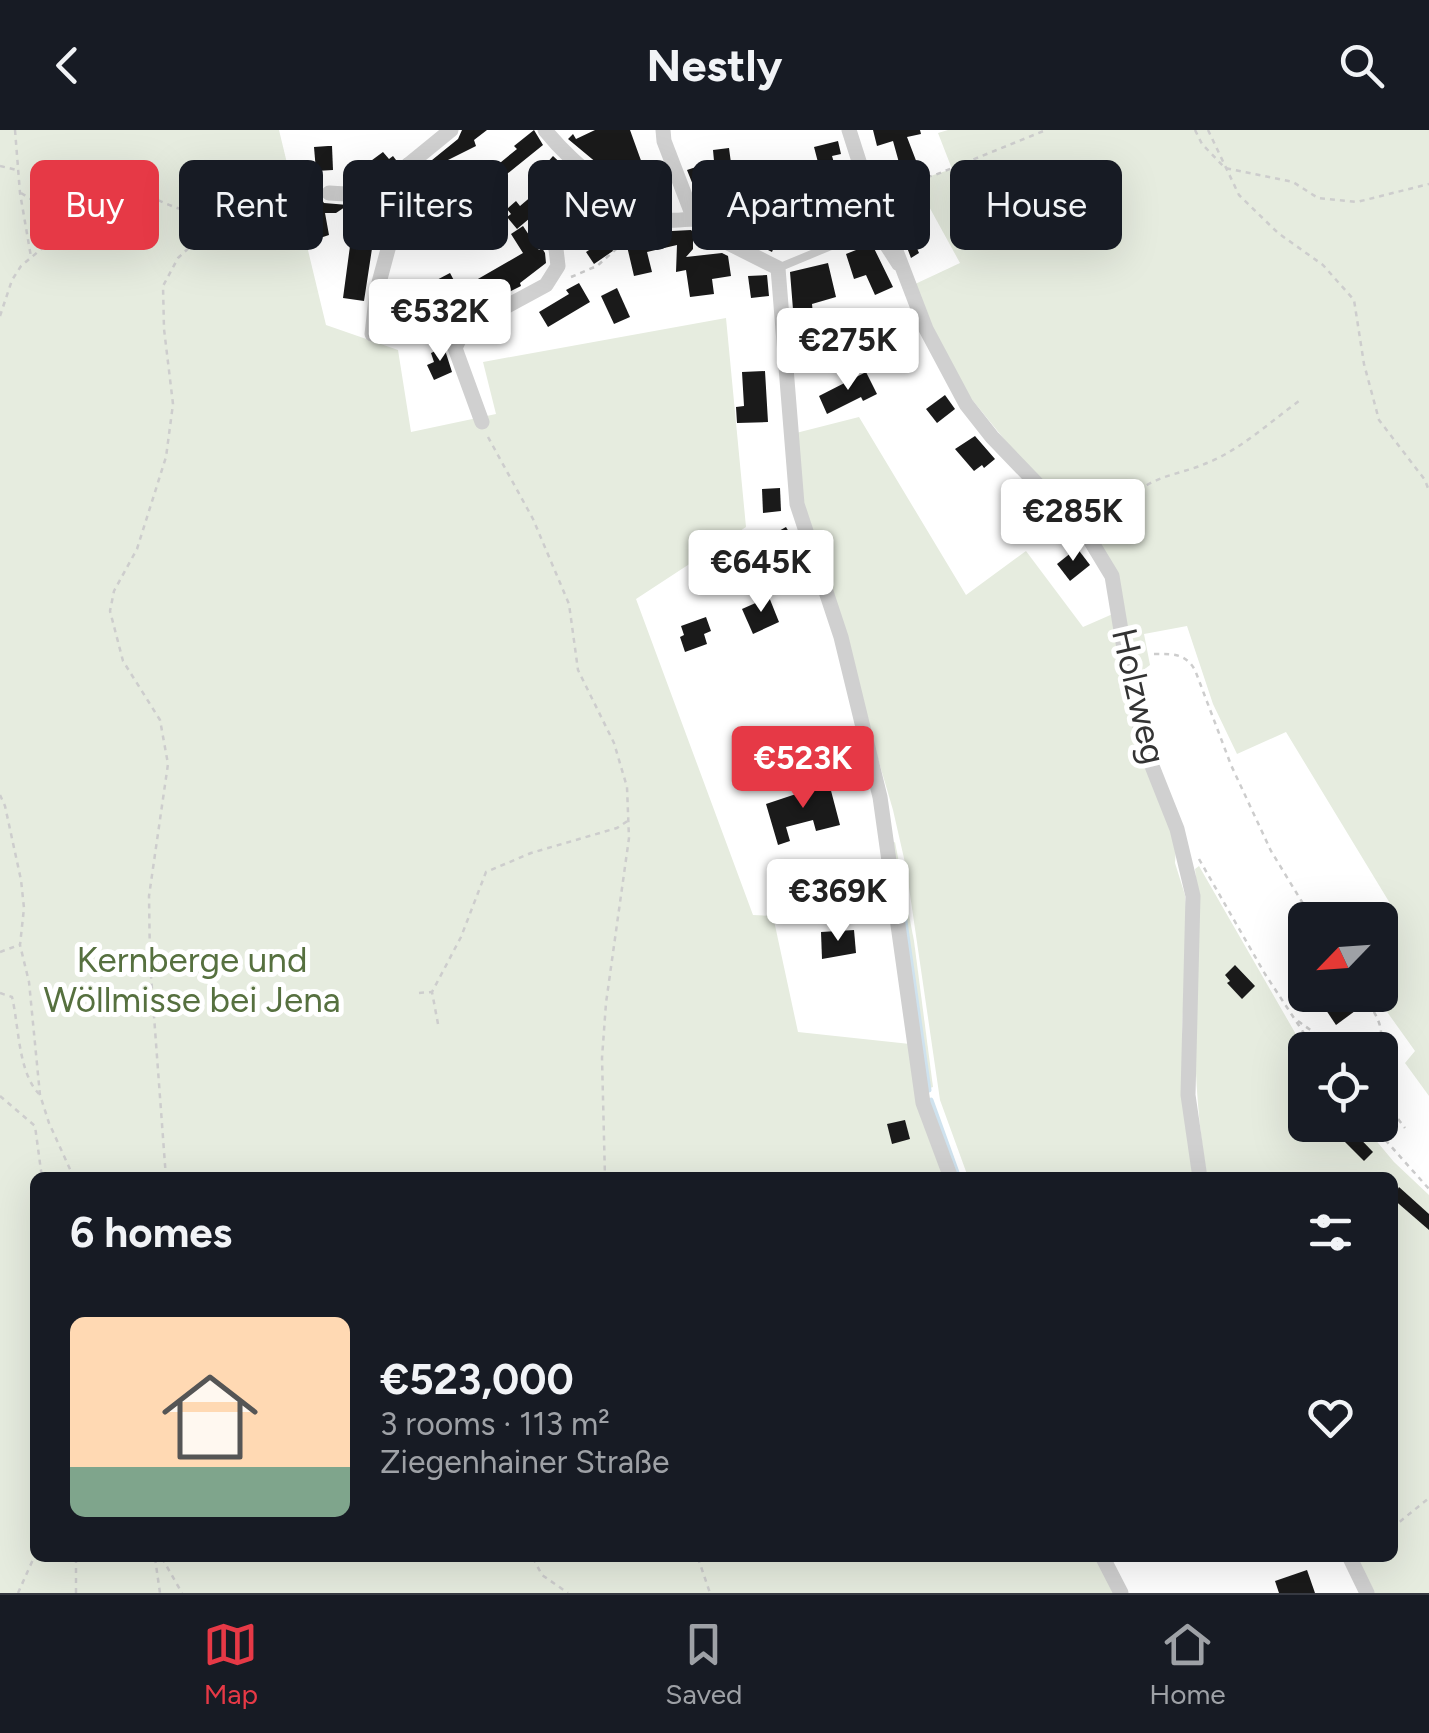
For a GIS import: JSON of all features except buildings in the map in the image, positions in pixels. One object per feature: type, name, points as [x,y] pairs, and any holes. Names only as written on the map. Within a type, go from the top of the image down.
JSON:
[{"type":"street","points":[[414,160],[451,130]]},
{"type":"street","points":[[546,130],[573,160]]},
{"type":"street","points":[[664,130],[664,142],[692,215]]},
{"type":"street","name":"Holzweg","points":[[849,130],[859,160]]},
{"type":"street","points":[[329,193],[343,194]]},
{"type":"street","points":[[377,337],[377,290],[388,250]]},
{"type":"street","points":[[482,422],[456,348],[459,336],[546,284],[558,266],[556,250]]},
{"type":"street","points":[[742,250],[778,268],[797,504],[840,637],[880,797],[923,1102],[949,1172]]},
{"type":"street","name":"Holzweg","points":[[894,250],[926,329],[966,404],[992,437],[1089,538],[1112,576],[1133,703],[1185,858],[1192,896],[1188,1095],[1199,1172]]},
{"type":"street","points":[[1105,1562],[1121,1593]]},
{"type":"street","points":[[1352,1562],[1367,1593]]},
{"type":"lane","points":[[778,268],[821,250]]},
{"type":"lane","name":"Holzweg","points":[[886,250],[904,278]]},
{"type":"path","points":[[16,130],[20,193],[31,258]]},
{"type":"path","points":[[930,177],[1046,130]]},
{"type":"path","points":[[1195,130],[1202,144],[1226,168],[1293,182],[1318,198],[1357,202],[1429,184]]},
{"type":"path","points":[[1208,130],[1240,195],[1278,233],[1323,266],[1354,300],[1364,364],[1379,420],[1425,480],[1429,491]]},
{"type":"path","points":[[0,166],[18,170]]},
{"type":"path","points":[[323,190],[329,193]]},
{"type":"path","points":[[20,193],[30,199]]},
{"type":"path","points":[[0,316],[12,280],[40,250]]},
{"type":"path","points":[[166,1172],[149,896],[168,764],[160,720],[124,662],[110,611],[114,591],[137,548],[166,457],[174,404],[164,329],[164,286],[178,258],[187,250]]},
{"type":"path","points":[[546,284],[597,266],[616,250]]},
{"type":"path","points":[[377,337],[431,323],[453,337]]},
{"type":"path","points":[[1078,505],[1101,515],[1114,511],[1148,484],[1207,463],[1239,444],[1299,401]]},
{"type":"path","points":[[482,422],[503,469],[533,519],[569,604],[578,670],[622,763],[630,820],[603,1040],[605,1172]]},
{"type":"path","points":[[1154,654],[1176,654],[1188,659],[1195,670],[1230,766],[1270,851],[1302,902]]},
{"type":"path","points":[[800,795],[798,788],[802,783]]},
{"type":"path","points":[[0,795],[21,880],[24,908],[20,944],[29,982],[40,1095],[71,1172]]},
{"type":"path","points":[[438,1024],[432,992],[486,872],[530,853],[617,828],[630,820]]},
{"type":"path","points":[[1185,858],[1196,856],[1203,864],[1303,1032]]},
{"type":"path","points":[[0,952],[20,944]]},
{"type":"path","points":[[418,993],[432,992]]},
{"type":"path","points":[[0,993],[12,997],[27,1071],[40,1095]]},
{"type":"path","points":[[1293,1018],[1313,1032]]},
{"type":"path","points":[[0,1096],[35,1126],[41,1172]]},
{"type":"path","points":[[1398,1119],[1405,1128]]},
{"type":"path","points":[[1387,1142],[1429,1189]]},
{"type":"path","points":[[1398,1523],[1429,1498]]},
{"type":"path","points":[[18,1593],[32,1562]]},
{"type":"path","points":[[76,1562],[76,1593]]},
{"type":"path","points":[[156,1562],[160,1593]]},
{"type":"path","points":[[164,1562],[182,1593]]},
{"type":"path","points":[[536,1562],[542,1575],[568,1593]]},
{"type":"path","points":[[699,1562],[710,1593]]},
{"type":"green space","name":"Kernberge und Wöllmisse bei Jena","points":[[0,130],[279,130],[286,160],[179,160],[179,250],[308,250],[326,325],[398,350],[411,432],[496,414],[483,362],[726,318],[746,527],[636,599],[753,915],[773,916],[798,1032],[910,1044],[946,1172],[30,1172],[30,1562],[1100,1562],[1117,1593],[0,1593]]},
{"type":"green space","points":[[1429,130],[1429,1096],[1405,1063],[1415,1051],[1387,1012],[1398,1012],[1398,902],[1389,902],[1286,732],[1237,754],[1213,704],[1187,626],[1144,634],[1150,665],[1133,678],[1119,581],[957,381],[913,285],[960,263],[953,250],[1122,250],[1122,160],[950,160],[950,164],[938,133]]},
{"type":"green space","points":[[950,170],[950,245],[930,208],[930,176]]},
{"type":"green space","points":[[859,417],[966,595],[1026,551],[1083,627],[1115,613],[1185,895],[1182,1032],[1185,1121],[1192,1172],[966,1172],[940,1100],[906,867],[893,810],[803,502],[796,433]]},
{"type":"green space","points":[[895,842],[914,941],[933,1087],[927,1089],[891,844]]},
{"type":"green space","points":[[1199,866],[1295,1032],[1288,1032],[1288,1142],[1377,1142],[1429,1195],[1429,1593],[1371,1593],[1357,1562],[1398,1562],[1398,1172],[1206,1172],[1195,1050],[1195,869]]},
{"type":"waterway","points":[[900,886],[929,1090]]},
{"type":"waterway","points":[[931,1100],[957,1172]]}]
